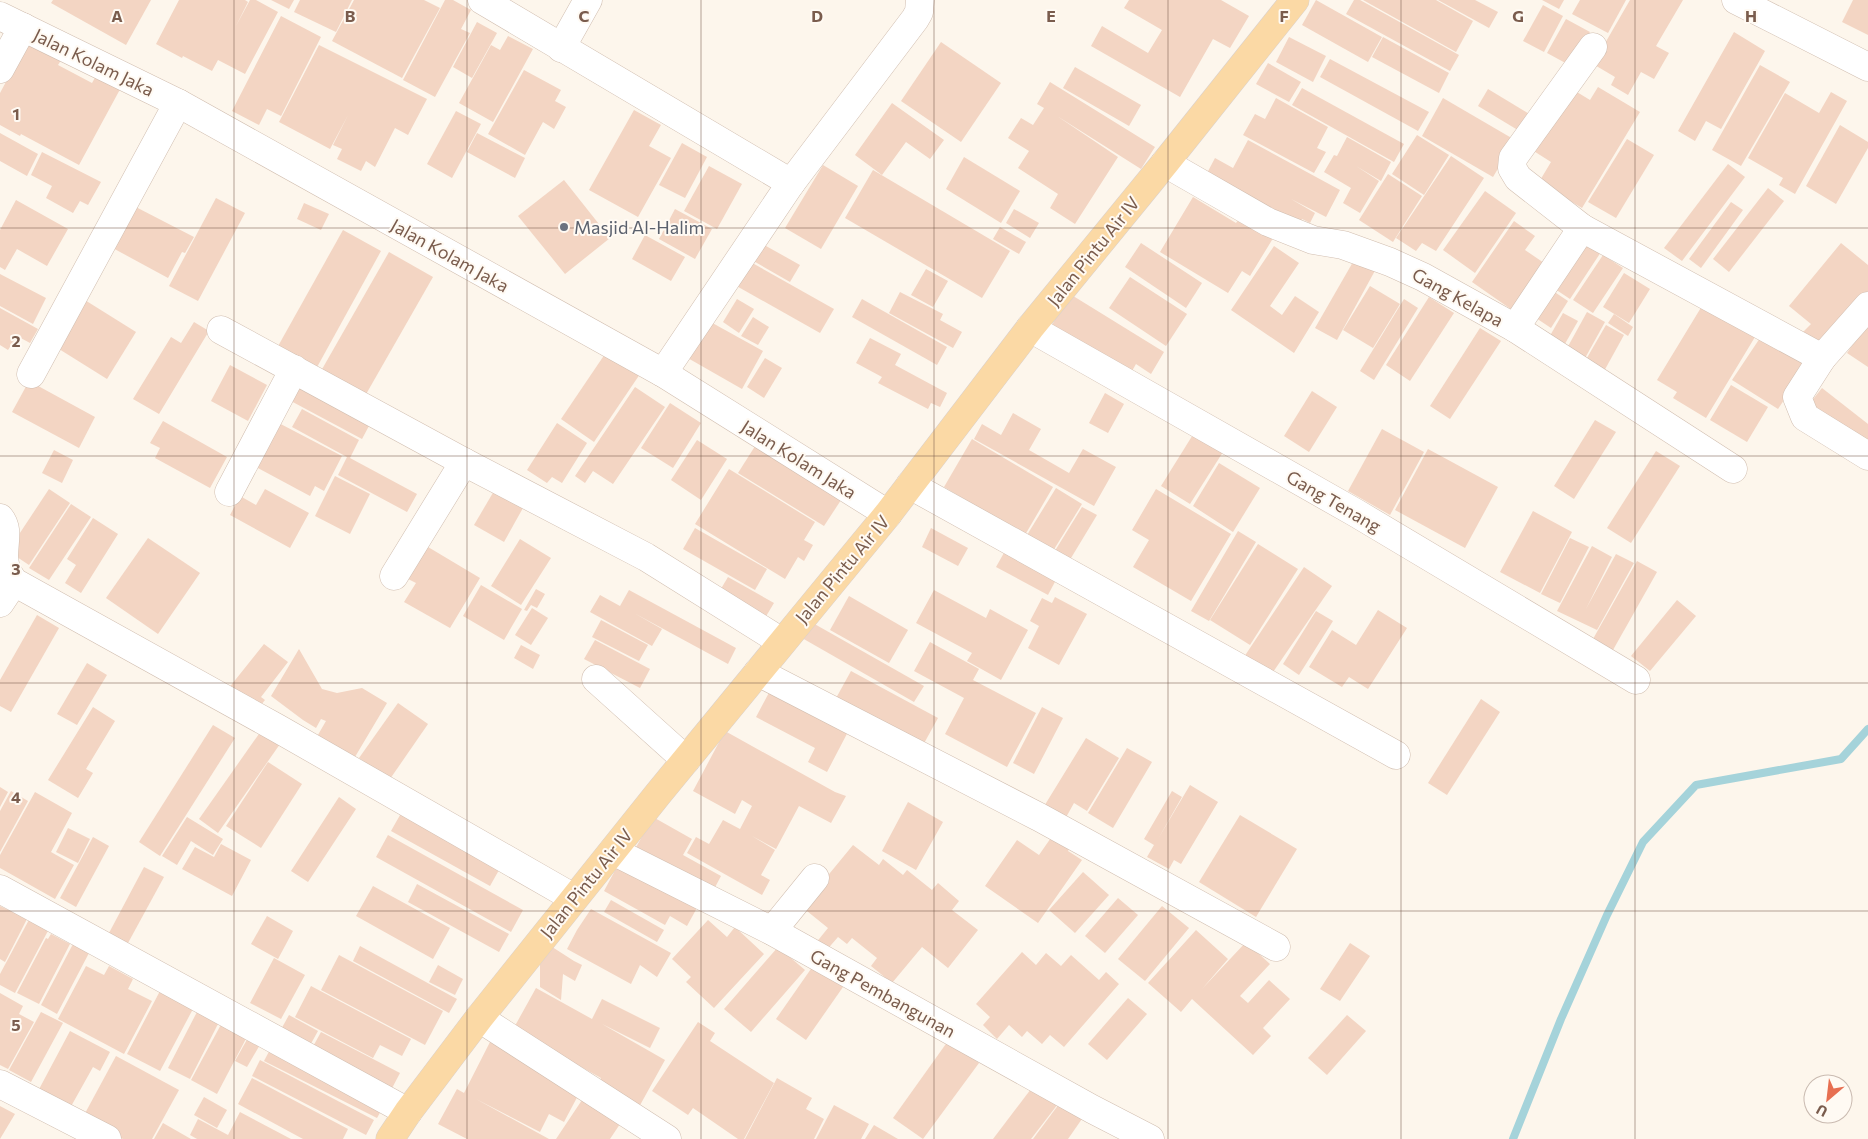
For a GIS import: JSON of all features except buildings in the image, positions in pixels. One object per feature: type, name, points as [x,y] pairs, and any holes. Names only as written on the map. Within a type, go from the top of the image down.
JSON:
[{"type":"main road","name":"Jalan Pintu Air IV","points":[[390,1139],[479,1018],[574,898],[888,514],[1030,328],[1295,0]]},
{"type":"street","points":[[482,0],[791,183]]},
{"type":"street","points":[[561,48],[588,0]]},
{"type":"street","points":[[663,373],[791,183],[915,19],[919,12],[920,0]]},
{"type":"street","points":[[1736,0],[1868,67]]},
{"type":"street","points":[[0,69],[11,22]]},
{"type":"street","name":"Jalan Kolam Jaka","points":[[11,22],[178,103],[663,373],[888,514]]},
{"type":"street","points":[[1593,47],[1513,158],[1512,168],[1518,178],[1582,228],[1822,358]]},
{"type":"street","points":[[31,374],[178,103]]},
{"type":"street","name":"Gang Kelapa","points":[[1165,163],[1268,222],[1313,240],[1343,245],[1390,262],[1423,277],[1515,328],[1733,469]]},
{"type":"street","points":[[1515,328],[1582,228]]},
{"type":"street","points":[[1868,306],[1822,358],[1796,397],[1805,417],[1868,456]]},
{"type":"street","name":"Gang Tenang","points":[[1030,328],[1356,513],[1636,680]]},
{"type":"street","points":[[221,330],[464,462],[646,557],[782,642]]},
{"type":"street","points":[[228,492],[294,369]]},
{"type":"street","points":[[394,576],[464,462]]},
{"type":"street","points":[[910,485],[1396,755]]},
{"type":"street","points":[[0,518],[5,526],[4,562],[7,592],[277,728],[574,898]]},
{"type":"street","points":[[758,672],[1039,817],[1276,947]]},
{"type":"street","points":[[596,679],[686,760]]},
{"type":"street","name":"Gang Pembangunan","points":[[614,851],[772,931],[1092,1109],[1150,1139]]},
{"type":"street","points":[[772,931],[815,878]]},
{"type":"street","points":[[0,889],[408,1112]]},
{"type":"street","points":[[479,1018],[667,1139]]},
{"type":"street","points":[[0,1084],[107,1139]]},
{"type":"waterway","points":[[1513,1139],[1561,1019],[1607,915],[1643,842],[1696,785],[1841,759],[1868,729]]},
{"type":"place","name":"Masjid Al-Halim","points":[[564,227]]}]
